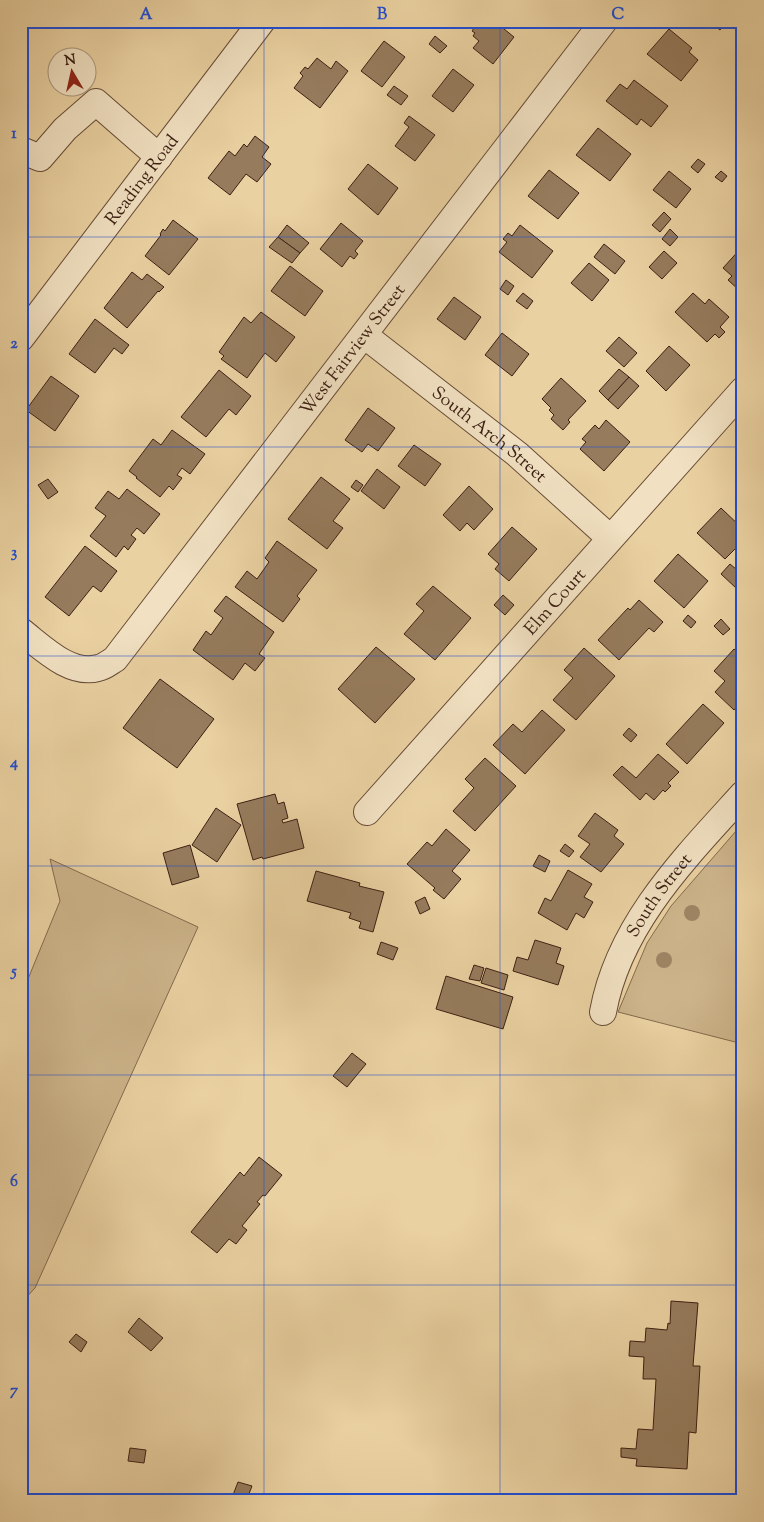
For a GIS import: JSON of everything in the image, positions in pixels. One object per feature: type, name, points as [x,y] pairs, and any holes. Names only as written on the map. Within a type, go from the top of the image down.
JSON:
[{"type":"street","name":"Reading Road","points":[[21,338],[262,21]]},
{"type":"street","name":"West Fairview Street","points":[[21,631],[67,666],[83,670],[100,668],[115,659],[604,21]]},
{"type":"street","points":[[21,150],[40,158],[65,129],[96,102],[159,157]]},
{"type":"street","name":"South Arch Street","points":[[364,335],[517,454],[610,538]]},
{"type":"street","name":"Elm Court","points":[[367,812],[743,390]]},
{"type":"street","name":"South Street","points":[[604,1012],[614,972],[632,934],[653,898],[678,865],[743,794]]},
{"type":"shaded area","points":[[743,823],[743,1044],[618,1012],[647,943],[671,906]]},
{"type":"shaded area","points":[[50,859],[198,927],[35,1288],[21,1303],[21,996],[60,901]]},
{"type":"building","points":[[479,21],[488,21],[492,24],[494,21],[514,37],[493,64],[473,48],[479,41],[473,36],[475,33],[472,31]]},
{"type":"building","points":[[704,21],[727,21],[720,30],[711,23],[709,25]]},
{"type":"building","points":[[669,29],[692,48],[689,52],[698,60],[681,81],[647,54]]},
{"type":"building","points":[[435,36],[447,46],[440,53],[429,44]]},
{"type":"building","points":[[384,41],[405,57],[382,87],[361,71]]},
{"type":"building","points":[[317,58],[331,69],[336,61],[348,71],[320,108],[294,88],[303,76],[300,73],[305,67],[308,69]]},
{"type":"building","points":[[453,69],[474,85],[453,112],[432,96]]},
{"type":"building","points":[[634,80],[668,106],[651,127],[641,119],[637,125],[606,101],[620,84],[627,89]]},
{"type":"building","points":[[394,86],[408,96],[401,105],[387,95]]},
{"type":"building","points":[[409,116],[435,135],[415,161],[395,146],[409,127],[404,123]]},
{"type":"building","points":[[598,128],[631,154],[610,181],[576,155]]},
{"type":"building","points":[[255,136],[269,147],[262,157],[271,164],[257,182],[246,174],[230,195],[208,178],[229,151],[235,156],[244,144],[247,147]]},
{"type":"building","points":[[698,159],[705,164],[698,173],[691,167]]},
{"type":"building","points":[[368,164],[398,188],[378,215],[348,189]]},
{"type":"building","points":[[549,170],[579,193],[558,219],[528,196]]},
{"type":"building","points":[[669,171],[691,189],[676,208],[653,190]]},
{"type":"building","points":[[721,171],[727,176],[722,182],[715,177]]},
{"type":"building","points":[[664,212],[671,219],[660,232],[652,225]]},
{"type":"building","points":[[173,220],[198,239],[169,275],[145,256],[161,235],[163,229],[165,231]]},
{"type":"building","points":[[341,223],[363,241],[355,251],[358,254],[354,259],[350,256],[342,267],[320,249]]},
{"type":"building","points":[[287,225],[309,243],[300,253],[278,237]]},
{"type":"building","points":[[520,225],[553,251],[532,278],[499,252],[507,242],[503,239],[508,233],[512,236]]},
{"type":"building","points":[[670,229],[678,237],[670,246],[662,239]]},
{"type":"building","points":[[278,237],[300,253],[292,263],[269,247]]},
{"type":"building","points":[[604,244],[625,261],[615,274],[594,257]]},
{"type":"building","points":[[742,247],[743,299],[737,294],[740,291],[728,280],[732,276],[723,268]]},
{"type":"building","points":[[664,251],[677,263],[662,279],[649,267]]},
{"type":"building","points":[[589,263],[609,280],[592,301],[571,283]]},
{"type":"building","points":[[290,266],[323,291],[305,316],[271,291]]},
{"type":"building","points":[[132,272],[142,280],[147,274],[164,287],[158,291],[127,328],[104,308]]},
{"type":"building","points":[[506,280],[514,286],[508,295],[500,289]]},
{"type":"building","points":[[523,293],[533,301],[527,309],[516,301]]},
{"type":"building","points":[[693,293],[705,304],[709,299],[729,317],[720,327],[725,332],[719,338],[715,334],[707,342],[675,312]]},
{"type":"building","points":[[454,297],[481,317],[465,340],[437,319]]},
{"type":"building","points":[[261,312],[295,337],[276,362],[265,353],[247,378],[221,359],[224,356],[219,352],[244,317],[251,323]]},
{"type":"building","points":[[95,319],[129,345],[122,354],[114,348],[95,373],[69,354]]},
{"type":"building","points":[[502,333],[529,354],[512,376],[485,355]]},
{"type":"building","points":[[619,337],[637,353],[624,367],[606,351]]},
{"type":"building","points":[[669,346],[690,365],[666,391],[646,371]]},
{"type":"building","points":[[619,369],[629,377],[608,400],[599,391]]},
{"type":"building","points":[[219,370],[251,396],[236,415],[229,409],[206,437],[181,417]]},
{"type":"building","points":[[51,376],[79,396],[55,431],[26,410]]},
{"type":"building","points":[[629,377],[639,386],[618,409],[608,400]]},
{"type":"building","points":[[561,378],[586,401],[568,420],[570,422],[563,430],[551,419],[554,415],[549,410],[551,408],[542,399]]},
{"type":"building","points":[[368,408],[395,428],[378,451],[368,444],[362,452],[345,440]]},
{"type":"building","points":[[606,420],[630,442],[604,471],[580,449],[586,442],[582,439],[595,425],[599,429]]},
{"type":"building","points":[[172,430],[205,454],[190,474],[182,468],[177,475],[182,478],[173,490],[169,486],[160,497],[129,471],[153,439],[161,445]]},
{"type":"building","points":[[414,445],[441,464],[425,486],[398,466]]},
{"type":"building","points":[[377,469],[400,487],[384,509],[361,491]]},
{"type":"building","points":[[321,477],[350,499],[333,521],[343,528],[327,549],[288,519]]},
{"type":"building","points":[[48,479],[58,492],[48,499],[38,485]]},
{"type":"building","points":[[356,480],[363,485],[358,492],[351,487]]},
{"type":"building","points":[[21,483],[29,490],[21,500]]},
{"type":"building","points":[[469,486],[493,509],[474,530],[467,523],[460,531],[443,515]]},
{"type":"building","points":[[127,489],[160,514],[144,534],[137,528],[131,535],[136,539],[128,550],[124,546],[116,557],[90,536],[106,516],[95,508],[108,491],[119,499]]},
{"type":"building","points":[[721,508],[743,529],[743,541],[725,559],[697,533]]},
{"type":"building","points":[[512,527],[537,549],[509,581],[495,569],[499,564],[488,554]]},
{"type":"building","points":[[277,541],[317,570],[297,596],[300,599],[283,622],[235,587],[247,571],[257,579],[269,562],[265,558]]},
{"type":"building","points":[[85,546],[117,571],[101,592],[93,586],[69,616],[45,597]]},
{"type":"building","points":[[678,554],[708,581],[684,608],[654,581]]},
{"type":"building","points":[[730,564],[743,575],[743,580],[736,588],[721,574]]},
{"type":"building","points":[[433,586],[471,618],[435,660],[404,634],[424,611],[416,604]]},
{"type":"building","points":[[503,595],[514,605],[505,615],[494,605]]},
{"type":"building","points":[[226,596],[274,632],[259,654],[265,658],[255,671],[245,663],[233,680],[193,650],[206,631],[211,635],[223,618],[214,611]]},
{"type":"building","points":[[639,600],[663,622],[654,632],[649,628],[619,660],[598,640],[628,608],[630,610]]},
{"type":"building","points":[[688,615],[696,622],[691,628],[683,621]]},
{"type":"building","points":[[721,619],[730,629],[723,635],[714,626]]},
{"type":"building","points":[[376,647],[415,679],[375,723],[338,689]]},
{"type":"building","points":[[584,648],[615,676],[576,720],[553,700],[573,678],[564,670]]},
{"type":"building","points":[[734,649],[743,656],[743,700],[734,710],[715,692],[725,681],[714,671]]},
{"type":"building","points":[[160,679],[214,719],[177,768],[123,728]]},
{"type":"building","points":[[703,704],[724,723],[687,764],[666,744]]},
{"type":"building","points":[[542,710],[565,730],[525,774],[493,745],[513,724],[522,732]]},
{"type":"building","points":[[629,728],[637,735],[631,742],[623,735]]},
{"type":"building","points":[[658,754],[679,772],[668,783],[671,786],[665,792],[663,790],[654,800],[646,793],[640,800],[613,775],[622,766],[636,778]]},
{"type":"building","points":[[485,758],[516,786],[475,831],[453,811],[474,788],[465,779]]},
{"type":"building","points":[[275,794],[278,804],[284,802],[288,818],[282,820],[283,823],[297,819],[304,848],[253,860],[237,804]]},
{"type":"building","points":[[216,808],[241,825],[217,862],[192,845]]},
{"type":"building","points":[[595,813],[618,830],[614,836],[624,844],[601,872],[580,857],[590,844],[578,836]]},
{"type":"building","points":[[446,829],[470,850],[452,871],[461,879],[444,899],[433,890],[435,888],[407,864],[427,842],[432,846]]},
{"type":"building","points":[[565,844],[574,851],[569,857],[560,851]]},
{"type":"building","points":[[190,845],[199,877],[172,885],[163,853]]},
{"type":"building","points":[[539,855],[550,861],[545,872],[533,866]]},
{"type":"building","points":[[568,870],[592,884],[584,897],[593,902],[584,918],[576,913],[567,930],[538,913],[545,898],[551,901]]},
{"type":"building","points":[[316,871],[360,883],[359,886],[384,892],[373,932],[359,928],[361,922],[349,918],[351,913],[307,901]]},
{"type":"building","points":[[425,897],[430,909],[420,914],[415,902]]},
{"type":"building","points":[[535,940],[561,948],[556,963],[564,966],[558,985],[513,971],[517,957],[528,960]]},
{"type":"building","points":[[381,942],[398,948],[393,960],[377,954]]},
{"type":"building","points":[[474,965],[484,968],[480,981],[469,979]]},
{"type":"building","points":[[486,968],[508,975],[504,990],[481,983]]},
{"type":"building","points":[[446,976],[513,997],[503,1029],[436,1009]]},
{"type":"building","points":[[352,1053],[366,1064],[347,1087],[333,1076]]},
{"type":"building","points":[[259,1157],[282,1175],[265,1196],[263,1195],[257,1202],[260,1204],[242,1226],[247,1230],[236,1244],[229,1239],[217,1253],[191,1232],[240,1172],[244,1176]]},
{"type":"building","points":[[671,1301],[698,1303],[693,1366],[700,1366],[696,1433],[689,1432],[687,1469],[636,1466],[637,1459],[621,1457],[621,1448],[636,1449],[638,1429],[653,1430],[656,1379],[643,1379],[644,1357],[629,1356],[630,1341],[645,1342],[646,1328],[667,1330],[668,1323],[670,1324]]},
{"type":"building","points":[[139,1318],[163,1338],[151,1351],[128,1332]]},
{"type":"building","points":[[76,1334],[87,1342],[81,1352],[69,1342]]},
{"type":"building","points":[[130,1448],[146,1450],[144,1463],[128,1461]]},
{"type":"building","points":[[238,1482],[252,1486],[247,1499],[233,1495]]}]
